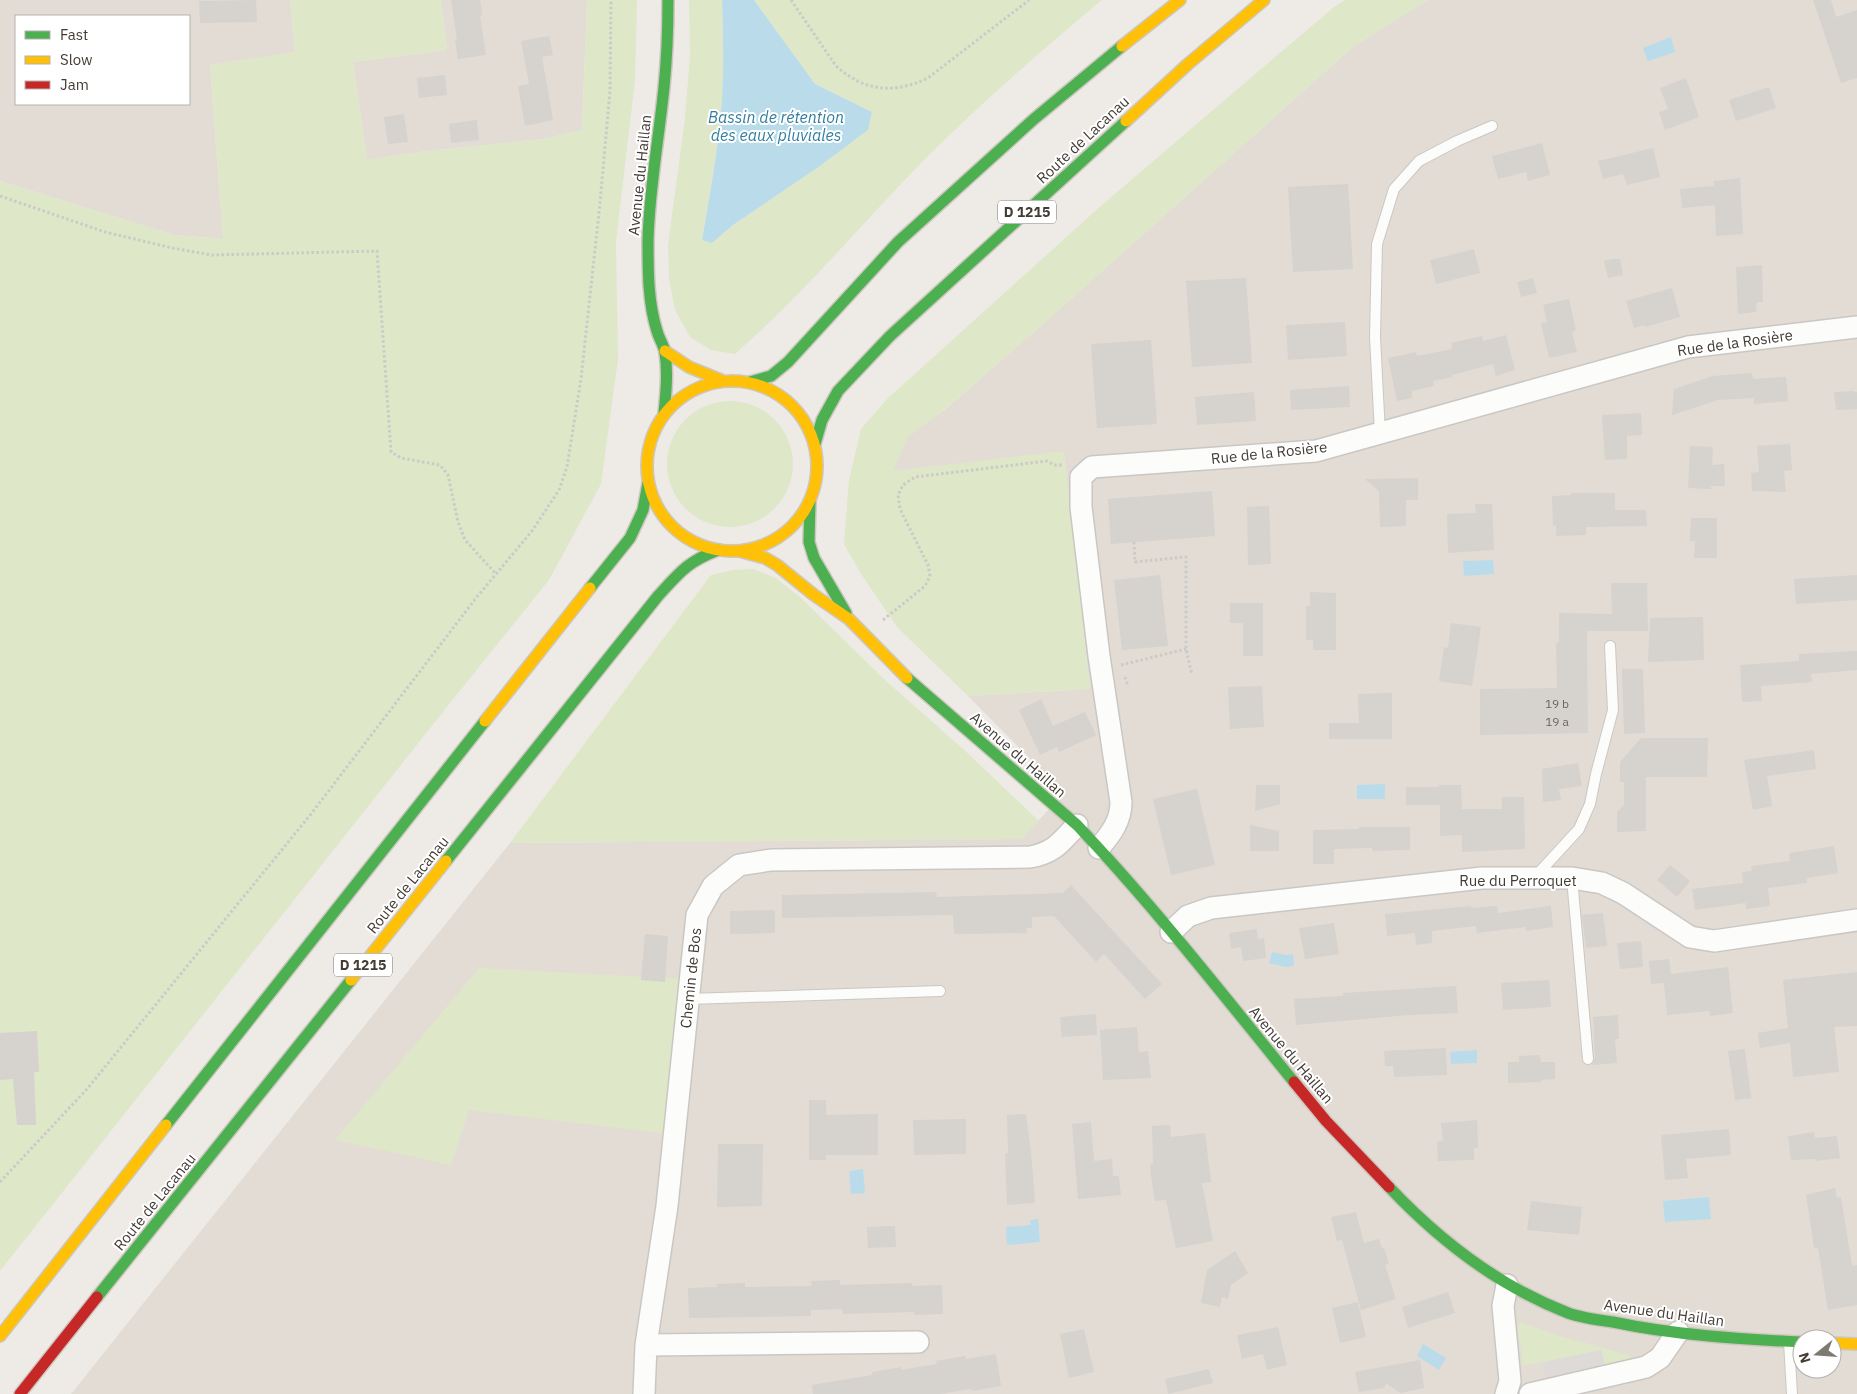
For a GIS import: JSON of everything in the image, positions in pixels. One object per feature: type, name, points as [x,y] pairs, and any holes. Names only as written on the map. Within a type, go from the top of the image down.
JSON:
[{"type":"main road","name":"Avenue du Haillan","points":[[664,413],[666,393],[665,350],[657,332],[653,314],[648,277],[648,239],[652,184],[664,88],[668,40],[668,0]]},
{"type":"main road","points":[[750,382],[770,376],[788,362],[898,242],[1034,119],[1180,0]]},
{"type":"main road","name":"Route de Lacanau","points":[[815,444],[822,420],[838,391],[890,336],[1188,64],[1264,0]]},
{"type":"main road","points":[[648,483],[657,507],[673,527],[694,542],[718,550],[739,551],[761,546],[781,536],[798,521],[810,502],[817,473],[815,444],[806,422],[791,404],[772,390],[750,382],[721,380],[689,367],[665,350]]},
{"type":"main road","points":[[0,1336],[630,538],[643,510],[648,483],[647,458],[652,434],[664,413],[680,397],[700,386],[721,380]]},
{"type":"main road","name":"Avenue du Haillan","points":[[810,502],[809,542],[814,558],[850,619],[912,682],[1077,826],[1099,848],[1171,932],[1326,1121],[1372,1171],[1436,1234],[1507,1284],[1570,1314],[1636,1328],[1759,1340],[1792,1341]]},
{"type":"main road","name":"Route de Lacanau","points":[[20,1394],[658,596],[681,570],[696,558],[718,550]]},
{"type":"main road","name":"Avenue du Haillan","points":[[739,551],[765,558],[777,564],[814,595],[850,619]]},
{"type":"main road","points":[[1842,1343],[1857,1344]]},
{"type":"street","name":"Rue de la Rosière","points":[[1080,477],[1092,467],[1316,451],[1688,348],[1857,327]]},
{"type":"street","points":[[1080,477],[1099,656],[1121,802],[1121,813],[1114,830],[1099,848]]},
{"type":"street","name":"Chemin de Bos","points":[[644,1394],[646,1344],[667,1206],[697,915],[713,886],[739,865],[771,860],[1030,857],[1043,855],[1056,848],[1077,826]]},
{"type":"street","name":"Rue du Perroquet","points":[[1171,932],[1188,916],[1210,908],[1482,878],[1572,878],[1602,884],[1623,893],[1690,938],[1714,941],[1857,920]]},
{"type":"street","points":[[1506,1394],[1510,1381],[1503,1306],[1507,1284]]},
{"type":"street","points":[[1530,1394],[1646,1367],[1660,1358],[1678,1332]]},
{"type":"street","points":[[646,1344],[918,1342]]},
{"type":"lane","points":[[1380,434],[1375,337],[1377,244],[1394,189],[1419,161],[1457,141],[1492,126]]},
{"type":"lane","points":[[1534,878],[1579,829],[1590,804],[1613,710],[1610,646]]},
{"type":"lane","points":[[1572,878],[1588,1059]]},
{"type":"lane","points":[[689,999],[940,991]]},
{"type":"lane","points":[[1789,1341],[1792,1394]]},
{"type":"path","points":[[0,1182],[87,1090],[311,814],[476,598],[549,506],[559,490],[568,467],[601,193],[610,91],[611,0]]},
{"type":"path","points":[[791,0],[836,66],[845,74],[858,82],[878,88],[894,89],[911,86],[928,78],[1029,0]]},
{"type":"path","points":[[0,196],[105,232],[172,248],[212,255],[378,251],[391,452],[401,458],[440,465],[448,474],[458,522],[465,540],[496,574]]},
{"type":"path","points":[[866,636],[889,614],[925,586],[930,576],[928,565],[900,509],[898,495],[903,485],[915,477],[1047,461],[1054,465],[1066,465],[1080,477]]},
{"type":"path","points":[[1134,542],[1135,562],[1186,557],[1186,649],[1192,675]]},
{"type":"path","points":[[1128,687],[1120,665],[1186,649]]},
{"type":"shaded area","points":[[0,0],[290,0],[295,52],[210,65],[223,239],[174,235],[0,181]]},
{"type":"shaded area","points":[[441,0],[587,0],[582,130],[543,139],[426,151],[367,160],[353,62],[447,50]]},
{"type":"shaded area","points":[[1428,0],[1857,0],[1857,1394],[71,1394],[510,843],[1021,839],[1064,793],[968,696],[1090,689],[1064,452],[893,471],[906,438],[949,406],[1354,46]]},
{"type":"shaded area","points":[[1601,1350],[1606,1369],[1547,1382],[1543,1363]]},
{"type":"green space","points":[[290,0],[441,0],[447,50],[353,62],[367,160],[426,151],[543,139],[582,130],[587,0],[637,0],[635,81],[616,241],[618,359],[601,484],[549,580],[0,1271],[0,181],[174,235],[223,239],[210,65],[295,52]]},
{"type":"green space","points":[[689,0],[722,0],[723,87],[721,117],[702,239],[712,243],[733,225],[820,166],[868,130],[872,112],[815,84],[754,0],[1102,0],[1056,38],[946,138],[809,283],[735,354],[711,350],[690,337],[675,310],[669,279],[668,245],[685,118],[690,55]]},
{"type":"green space","points":[[1345,0],[1428,0],[1354,46],[1043,324],[952,403],[907,438],[893,471],[1064,451],[1090,689],[968,696],[897,627],[861,574],[844,544],[849,480],[861,429],[887,399],[1103,204],[1334,7]]},
{"type":"green space","points":[[730,401],[754,406],[775,419],[788,440],[793,464],[788,488],[775,509],[754,522],[730,527],[706,522],[685,509],[672,488],[667,464],[672,440],[685,419],[706,406]]},
{"type":"green space","points":[[753,569],[776,578],[800,597],[885,680],[962,748],[1039,821],[1021,839],[510,843],[711,575],[733,570]]},
{"type":"green space","points":[[479,968],[685,979],[668,1134],[469,1110],[451,1165],[335,1140]]},
{"type":"green space","points":[[1520,1322],[1560,1336],[1629,1355],[1635,1362],[1606,1369],[1601,1350],[1523,1366],[1518,1329]]},
{"type":"water","name":"Bassin de rétention des eaux pluviales","points":[[722,0],[754,0],[815,84],[872,112],[868,130],[820,166],[733,225],[712,243],[702,240],[721,117],[723,87]]},
{"type":"water","points":[[1671,37],[1675,52],[1648,61],[1643,48]]},
{"type":"water","points":[[1493,560],[1494,574],[1464,576],[1463,561]]},
{"type":"water","points":[[1385,784],[1385,799],[1357,799],[1357,785]]},
{"type":"water","points":[[1272,952],[1286,955],[1293,954],[1294,966],[1285,967],[1269,963]]},
{"type":"water","points":[[1477,1050],[1477,1063],[1451,1064],[1450,1052]]},
{"type":"water","points":[[863,1169],[865,1193],[851,1194],[849,1171]]},
{"type":"water","points":[[1709,1197],[1711,1219],[1665,1222],[1663,1201]]},
{"type":"water","points":[[1038,1219],[1040,1242],[1007,1245],[1006,1227],[1031,1225],[1030,1220]]},
{"type":"water","points":[[1423,1344],[1446,1358],[1439,1370],[1417,1356]]},
{"type":"building","points":[[256,0],[257,22],[200,23],[199,1]]},
{"type":"building","points":[[451,0],[480,0],[482,15],[480,16],[486,55],[458,59]]},
{"type":"building","points":[[1813,0],[1831,0],[1836,17],[1857,10],[1857,78],[1841,83]]},
{"type":"building","points":[[549,36],[553,55],[542,57],[553,120],[525,126],[518,86],[529,84],[521,41]]},
{"type":"building","points":[[445,75],[447,95],[419,98],[417,78]]},
{"type":"building","points":[[1686,78],[1699,117],[1665,130],[1659,112],[1668,109],[1660,88]]},
{"type":"building","points":[[1769,87],[1776,108],[1736,121],[1729,100]]},
{"type":"building","points":[[404,114],[408,142],[388,144],[384,117]]},
{"type":"building","points":[[477,120],[479,140],[451,143],[449,124]]},
{"type":"building","points":[[1542,143],[1550,175],[1528,181],[1526,172],[1498,179],[1492,156]]},
{"type":"building","points":[[1653,148],[1660,177],[1627,185],[1623,174],[1603,179],[1598,161]]},
{"type":"building","points":[[1740,178],[1743,234],[1716,236],[1715,205],[1682,208],[1680,189],[1714,186],[1714,181]]},
{"type":"building","points":[[1348,184],[1353,269],[1293,272],[1288,187]]},
{"type":"building","points":[[1474,249],[1480,273],[1436,284],[1430,260]]},
{"type":"building","points":[[1620,259],[1623,275],[1608,278],[1604,261]]},
{"type":"building","points":[[1762,265],[1763,302],[1757,302],[1756,312],[1738,314],[1736,267]]},
{"type":"building","points":[[1246,278],[1252,363],[1192,367],[1186,281]]},
{"type":"building","points":[[1533,278],[1537,293],[1521,297],[1517,282]]},
{"type":"building","points":[[1672,288],[1680,317],[1645,327],[1644,325],[1634,328],[1626,301]]},
{"type":"building","points":[[1569,299],[1576,330],[1572,332],[1577,352],[1549,358],[1541,323],[1547,322],[1543,305]]},
{"type":"building","points":[[1345,322],[1347,356],[1288,360],[1286,325]]},
{"type":"building","points":[[1506,335],[1515,370],[1496,376],[1493,364],[1433,381],[1434,386],[1412,391],[1412,398],[1397,401],[1388,358],[1416,352],[1417,356],[1452,349],[1451,343],[1482,336],[1483,341]]},
{"type":"building","points":[[1151,340],[1157,424],[1097,428],[1091,344]]},
{"type":"building","points":[[1752,373],[1753,379],[1786,377],[1788,401],[1754,404],[1754,398],[1718,400],[1672,415],[1674,389],[1713,376]]},
{"type":"building","points":[[1349,386],[1350,407],[1291,410],[1290,390]]},
{"type":"building","points":[[1254,392],[1256,421],[1197,425],[1195,397]]},
{"type":"building","points":[[1834,392],[1857,392],[1857,409],[1836,410]]},
{"type":"building","points":[[1641,413],[1642,435],[1627,436],[1627,459],[1605,460],[1602,415]]},
{"type":"building","points":[[1790,444],[1792,470],[1784,471],[1786,492],[1752,491],[1751,473],[1759,472],[1757,446]]},
{"type":"building","points":[[1690,446],[1713,447],[1712,465],[1724,464],[1725,486],[1711,486],[1711,489],[1688,488]]},
{"type":"building","points":[[1418,478],[1418,500],[1406,500],[1406,526],[1380,527],[1379,491],[1365,479]]},
{"type":"building","points":[[1212,491],[1215,536],[1111,544],[1108,499]]},
{"type":"building","points":[[1571,493],[1615,493],[1615,510],[1646,510],[1647,526],[1586,527],[1586,535],[1556,536],[1556,526],[1553,525],[1552,496],[1571,495]]},
{"type":"building","points":[[1475,504],[1492,504],[1494,550],[1448,553],[1447,514],[1476,513]]},
{"type":"building","points":[[1269,506],[1271,564],[1248,565],[1247,507]]},
{"type":"building","points":[[1691,518],[1717,518],[1717,558],[1694,558],[1695,541],[1690,541]]},
{"type":"building","points":[[1160,575],[1168,646],[1122,650],[1114,580]]},
{"type":"building","points":[[1857,575],[1857,600],[1796,604],[1794,579]]},
{"type":"building","points":[[1611,583],[1647,583],[1648,631],[1587,631],[1588,733],[1480,735],[1480,689],[1557,688],[1556,643],[1559,643],[1559,613],[1612,614]]},
{"type":"building","points":[[1310,592],[1336,593],[1336,650],[1313,650],[1313,640],[1306,640],[1306,606],[1310,606]]},
{"type":"building","points":[[1230,603],[1263,603],[1263,656],[1243,656],[1243,623],[1230,623]]},
{"type":"building","points":[[1703,617],[1704,660],[1648,662],[1650,618]]},
{"type":"building","points":[[1451,623],[1481,627],[1472,686],[1439,681],[1444,647],[1448,648]]},
{"type":"building","points":[[1857,651],[1857,670],[1811,674],[1812,682],[1761,686],[1762,701],[1742,702],[1740,665],[1799,661],[1799,654]]},
{"type":"building","points":[[1622,669],[1643,669],[1645,733],[1624,734]]},
{"type":"building","points":[[1262,686],[1264,727],[1230,729],[1228,687]]},
{"type":"building","points":[[1392,693],[1392,739],[1329,739],[1329,723],[1359,723],[1358,694]]},
{"type":"building","points":[[1041,699],[1053,726],[1085,712],[1096,735],[1059,752],[1057,747],[1040,755],[1019,710]]},
{"type":"building","points":[[1641,738],[1708,738],[1707,777],[1646,777],[1646,831],[1617,832],[1617,812],[1624,805],[1624,782],[1620,782],[1620,762]]},
{"type":"building","points":[[1814,750],[1816,769],[1767,776],[1772,806],[1753,810],[1744,760]]},
{"type":"building","points":[[1578,763],[1582,786],[1559,789],[1561,800],[1543,802],[1542,769]]},
{"type":"building","points":[[1256,785],[1280,785],[1280,804],[1255,811]]},
{"type":"building","points":[[1439,785],[1461,785],[1462,809],[1502,809],[1502,797],[1524,797],[1525,849],[1462,852],[1462,835],[1440,836],[1440,805],[1406,805],[1406,787],[1439,787]]},
{"type":"building","points":[[1197,789],[1215,865],[1171,875],[1153,799]]},
{"type":"building","points":[[1250,825],[1279,831],[1279,851],[1250,851]]},
{"type":"building","points":[[1359,827],[1410,827],[1410,850],[1334,849],[1334,864],[1313,864],[1313,830],[1359,829]]},
{"type":"building","points":[[1834,846],[1838,873],[1807,878],[1807,883],[1768,888],[1770,906],[1746,909],[1746,903],[1695,910],[1692,889],[1743,883],[1742,872],[1752,871],[1751,866],[1790,861],[1789,853]]},
{"type":"building","points":[[1670,865],[1690,881],[1677,897],[1657,880]]},
{"type":"building","points":[[1071,885],[1162,984],[1145,999],[1104,954],[1096,962],[1054,916],[1032,917],[1032,928],[1026,928],[1027,933],[954,934],[953,915],[782,918],[782,895],[936,892],[937,897],[1063,893]]},
{"type":"building","points":[[1471,906],[1471,908],[1497,906],[1498,913],[1551,906],[1553,927],[1526,931],[1526,927],[1477,933],[1476,926],[1432,931],[1432,943],[1416,945],[1415,933],[1387,936],[1385,914]]},
{"type":"building","points":[[775,910],[775,933],[730,934],[730,911]]},
{"type":"building","points":[[1603,913],[1607,946],[1586,948],[1582,915]]},
{"type":"building","points":[[1334,923],[1339,954],[1305,959],[1299,928]]},
{"type":"building","points":[[1257,929],[1258,939],[1264,938],[1266,958],[1243,961],[1241,947],[1231,949],[1229,933]]},
{"type":"building","points":[[645,934],[668,936],[665,982],[641,980]]},
{"type":"building","points":[[1641,941],[1643,967],[1620,969],[1617,943]]},
{"type":"building","points":[[1669,959],[1671,974],[1728,967],[1733,1013],[1710,1016],[1709,1011],[1667,1015],[1664,983],[1651,984],[1649,961]]},
{"type":"building","points":[[1857,972],[1857,1026],[1834,1027],[1839,1072],[1793,1077],[1790,1043],[1760,1048],[1758,1033],[1788,1028],[1783,980]]},
{"type":"building","points":[[1549,980],[1551,1007],[1503,1010],[1501,983]]},
{"type":"building","points":[[1456,986],[1458,1013],[1409,1015],[1296,1025],[1294,999],[1343,996],[1343,993]]},
{"type":"building","points":[[1096,1014],[1097,1035],[1062,1037],[1060,1017]]},
{"type":"building","points":[[1618,1015],[1619,1039],[1615,1039],[1617,1063],[1592,1065],[1595,1058],[1593,1017]]},
{"type":"building","points":[[1137,1027],[1139,1052],[1148,1051],[1151,1078],[1103,1080],[1100,1030]]},
{"type":"building","points":[[37,1031],[39,1072],[34,1072],[36,1125],[17,1125],[13,1079],[0,1080],[0,1033]]},
{"type":"building","points":[[1446,1048],[1447,1075],[1394,1077],[1393,1066],[1385,1066],[1384,1051]]},
{"type":"building","points":[[1745,1049],[1751,1098],[1735,1100],[1728,1051]]},
{"type":"building","points":[[1540,1055],[1541,1062],[1555,1062],[1555,1079],[1541,1080],[1541,1082],[1508,1083],[1508,1062],[1519,1062],[1519,1056]]},
{"type":"building","points":[[809,1100],[826,1100],[826,1115],[878,1114],[878,1155],[826,1155],[826,1160],[809,1160]]},
{"type":"building","points":[[1026,1114],[1035,1203],[1007,1205],[1005,1154],[1008,1153],[1007,1115]]},
{"type":"building","points":[[966,1119],[966,1154],[914,1155],[913,1120]]},
{"type":"building","points":[[1477,1120],[1478,1148],[1474,1148],[1474,1160],[1438,1161],[1437,1141],[1443,1141],[1441,1123]]},
{"type":"building","points":[[1091,1122],[1094,1161],[1112,1159],[1113,1176],[1119,1176],[1121,1195],[1078,1199],[1072,1124]]},
{"type":"building","points":[[1170,1125],[1171,1137],[1205,1133],[1211,1182],[1202,1183],[1213,1241],[1176,1248],[1166,1200],[1155,1201],[1150,1165],[1153,1164],[1152,1126]]},
{"type":"building","points":[[1729,1129],[1731,1155],[1686,1159],[1688,1178],[1665,1180],[1661,1135]]},
{"type":"building","points":[[1814,1132],[1815,1138],[1837,1136],[1840,1158],[1816,1161],[1816,1159],[1791,1160],[1788,1136]]},
{"type":"building","points":[[718,1144],[763,1144],[762,1206],[717,1207]]},
{"type":"building","points":[[1835,1188],[1837,1198],[1841,1197],[1852,1266],[1857,1265],[1857,1305],[1828,1310],[1818,1248],[1814,1248],[1806,1195]]},
{"type":"building","points":[[1531,1201],[1582,1207],[1579,1235],[1527,1230]]},
{"type":"building","points":[[1356,1212],[1364,1243],[1379,1239],[1382,1248],[1384,1248],[1389,1264],[1385,1265],[1396,1299],[1361,1310],[1342,1240],[1337,1241],[1331,1217]]},
{"type":"building","points":[[895,1226],[896,1247],[868,1248],[867,1227]]},
{"type":"building","points":[[1235,1251],[1248,1273],[1231,1285],[1228,1299],[1222,1297],[1220,1307],[1201,1303],[1207,1270]]},
{"type":"building","points":[[840,1280],[840,1285],[912,1283],[912,1286],[942,1285],[943,1314],[914,1315],[914,1312],[843,1314],[842,1309],[811,1310],[811,1316],[689,1318],[688,1288],[717,1287],[717,1284],[745,1283],[745,1287],[812,1286],[811,1281]]},
{"type":"building","points":[[1448,1292],[1455,1313],[1408,1328],[1402,1307]]},
{"type":"building","points":[[1358,1302],[1366,1337],[1340,1343],[1332,1308]]},
{"type":"building","points":[[1278,1327],[1287,1365],[1267,1370],[1263,1354],[1242,1359],[1237,1335]]},
{"type":"building","points":[[1084,1329],[1094,1372],[1069,1378],[1060,1334]]},
{"type":"building","points":[[996,1354],[1001,1386],[940,1394],[813,1394],[812,1385],[872,1375],[872,1372],[901,1367],[901,1370],[937,1364],[936,1361],[965,1356],[966,1359]]},
{"type":"building","points":[[1420,1360],[1424,1388],[1400,1393],[1386,1383],[1384,1388],[1359,1392],[1355,1372]]},
{"type":"building","points":[[1209,1369],[1213,1383],[1168,1394],[1165,1379]]},
{"type":"traffic: fast","points":[[664,413],[666,360],[654,320],[650,298],[648,241],[652,183],[665,76],[668,0]]},
{"type":"traffic: fast","points":[[750,382],[771,376],[788,362],[898,242],[1034,119],[1122,46]]},
{"type":"traffic: fast","points":[[815,444],[822,420],[838,391],[890,336],[1126,121]]},
{"type":"traffic: fast","points":[[590,588],[630,538],[643,510],[648,483]]},
{"type":"traffic: fast","points":[[810,502],[809,542],[814,558],[846,613]]},
{"type":"traffic: fast","points":[[446,861],[658,596],[672,580],[691,564],[718,550]]},
{"type":"traffic: fast","points":[[907,678],[1077,825],[1161,919],[1294,1082]]},
{"type":"traffic: fast","points":[[166,1125],[485,721]]},
{"type":"traffic: fast","points":[[97,1297],[351,980]]},
{"type":"traffic: fast","points":[[1389,1187],[1429,1226],[1471,1260],[1518,1290],[1568,1313],[1590,1319],[1659,1330],[1731,1338],[1792,1341]]},
{"type":"traffic: slow","points":[[1122,46],[1180,0]]},
{"type":"traffic: slow","points":[[1126,121],[1188,64],[1264,0]]},
{"type":"traffic: slow","points":[[665,351],[689,367],[721,380]]},
{"type":"traffic: slow","points":[[724,381],[740,381],[765,387],[786,400],[798,412],[811,433],[817,466],[811,499],[798,520],[786,532],[765,545],[740,551],[724,551],[699,545],[678,532],[666,520],[653,499],[647,474],[647,458],[653,433],[666,412],[678,400],[699,387],[724,381]]},
{"type":"traffic: slow","points":[[739,551],[765,558],[777,565],[814,595],[849,619],[907,678]]},
{"type":"traffic: slow","points":[[485,721],[590,588]]},
{"type":"traffic: slow","points":[[351,980],[446,861]]},
{"type":"traffic: slow","points":[[0,1336],[166,1125]]},
{"type":"traffic: slow","points":[[1842,1343],[1857,1344]]},
{"type":"traffic: jam","points":[[1294,1082],[1326,1121],[1389,1187]]},
{"type":"traffic: jam","points":[[20,1394],[97,1297]]}]
